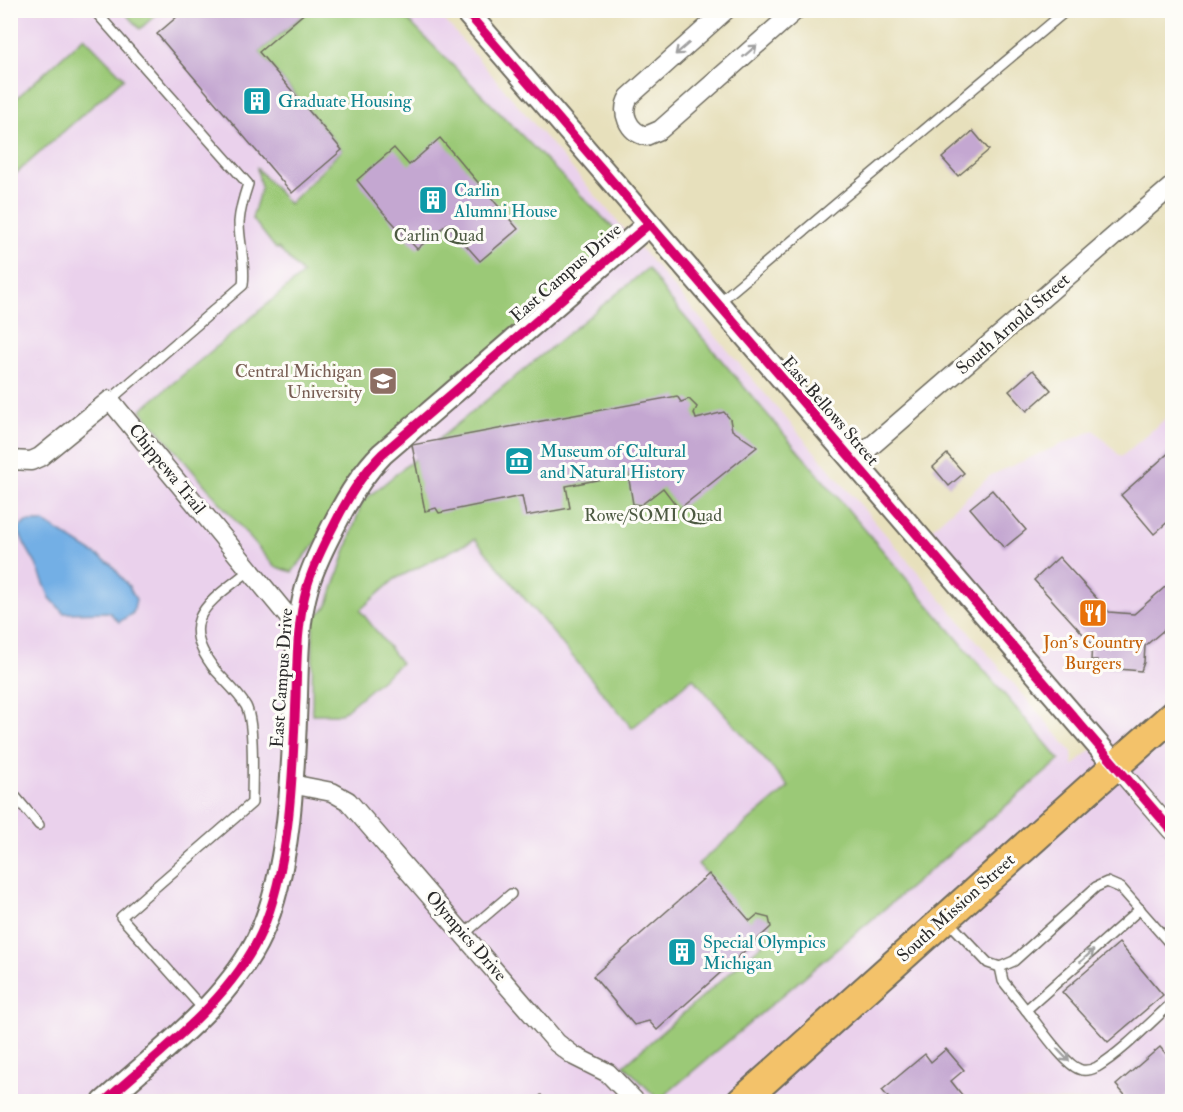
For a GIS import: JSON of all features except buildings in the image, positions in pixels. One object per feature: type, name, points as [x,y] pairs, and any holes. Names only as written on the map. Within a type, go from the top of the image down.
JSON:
[{"type":"main road","name":"South Mission Street","points":[[741,1101],[1115,765],[1173,716]]},
{"type":"street","name":"East Bellows Street","points":[[465,10],[1173,831]]},
{"type":"street","points":[[726,10],[629,98],[624,113],[636,132],[646,136],[660,130],[796,10]]},
{"type":"street","name":"South Arnold Street","points":[[853,462],[1173,186]]},
{"type":"street","name":"East Campus Drive","points":[[104,1101],[204,1010],[237,974],[264,926],[281,868],[291,784],[303,603],[311,573],[347,499],[371,465],[649,224]]},
{"type":"street","points":[[10,460],[31,461],[40,457],[110,400]]},
{"type":"street","name":"Chippewa Trail","points":[[110,400],[300,631]]},
{"type":"street","name":"Olympics Drive","points":[[291,784],[332,792],[348,801],[557,1043],[574,1056],[608,1073],[636,1101]]},
{"type":"lane","points":[[94,10],[248,184],[239,222],[243,285],[110,400]]},
{"type":"lane","points":[[717,304],[1067,10]]},
{"type":"lane","points":[[204,1010],[121,917],[252,802],[252,740],[246,707],[209,662],[197,638],[198,620],[206,605],[250,570]]},
{"type":"lane","points":[[10,790],[39,825]]},
{"type":"lane","points":[[945,918],[988,963],[1000,967],[1014,961],[1096,887],[1107,882],[1121,888],[1173,946]]},
{"type":"lane","points":[[464,934],[511,894]]},
{"type":"lane","points":[[1026,1010],[1140,909]]},
{"type":"lane","points":[[1000,967],[1003,981],[1050,1041],[1078,1069],[1089,1071],[1112,1055],[1173,1003]]},
{"type":"shaded area","name":"Central Michigan University","points":[[10,11],[437,11],[1072,752],[1073,766],[1093,748],[920,539],[991,475],[1094,430],[1121,457],[1172,413],[1172,1101],[11,1101]]},
{"type":"green space","points":[[123,11],[160,11],[140,29]]},
{"type":"green space","name":"Carlin Quad","points":[[308,11],[399,11],[627,242],[403,436],[292,572],[274,566],[141,410],[303,274],[278,248],[276,249],[252,218],[261,188],[257,168],[289,204],[342,150],[259,52]]},
{"type":"green space","points":[[84,37],[124,78],[11,178],[11,103]]},
{"type":"green space","name":"Rowe/SOMI Quad","points":[[648,268],[668,297],[1060,760],[659,1100],[624,1065],[766,941],[698,864],[789,787],[693,678],[632,728],[475,539],[395,579],[360,610],[401,663],[341,714],[312,714],[313,618],[327,607],[362,502]]},
{"type":"water","points":[[26,522],[44,522],[111,564],[136,600],[133,613],[119,622],[109,612],[64,613],[50,598],[18,529]]},
{"type":"cycle path","points":[[465,10],[1172,831]]},
{"type":"cycle path","points":[[104,1102],[192,1024],[212,1003],[248,957],[261,933],[279,878],[289,817],[301,614],[309,579],[349,497],[367,470],[382,454],[649,224]]},
{"type":"place","name":"Graduate Housing","points":[[257,101]]},
{"type":"place","name":"Carlin Alumni House","points":[[433,200]]},
{"type":"place","name":"Central Michigan University","points":[[383,381]]},
{"type":"place","name":"Museum of Cultural and Natural History","points":[[519,461]]},
{"type":"place","name":"Jon's Country Burgers","points":[[1093,613]]},
{"type":"place","name":"Special Olympics Michigan","points":[[682,952]]}]
